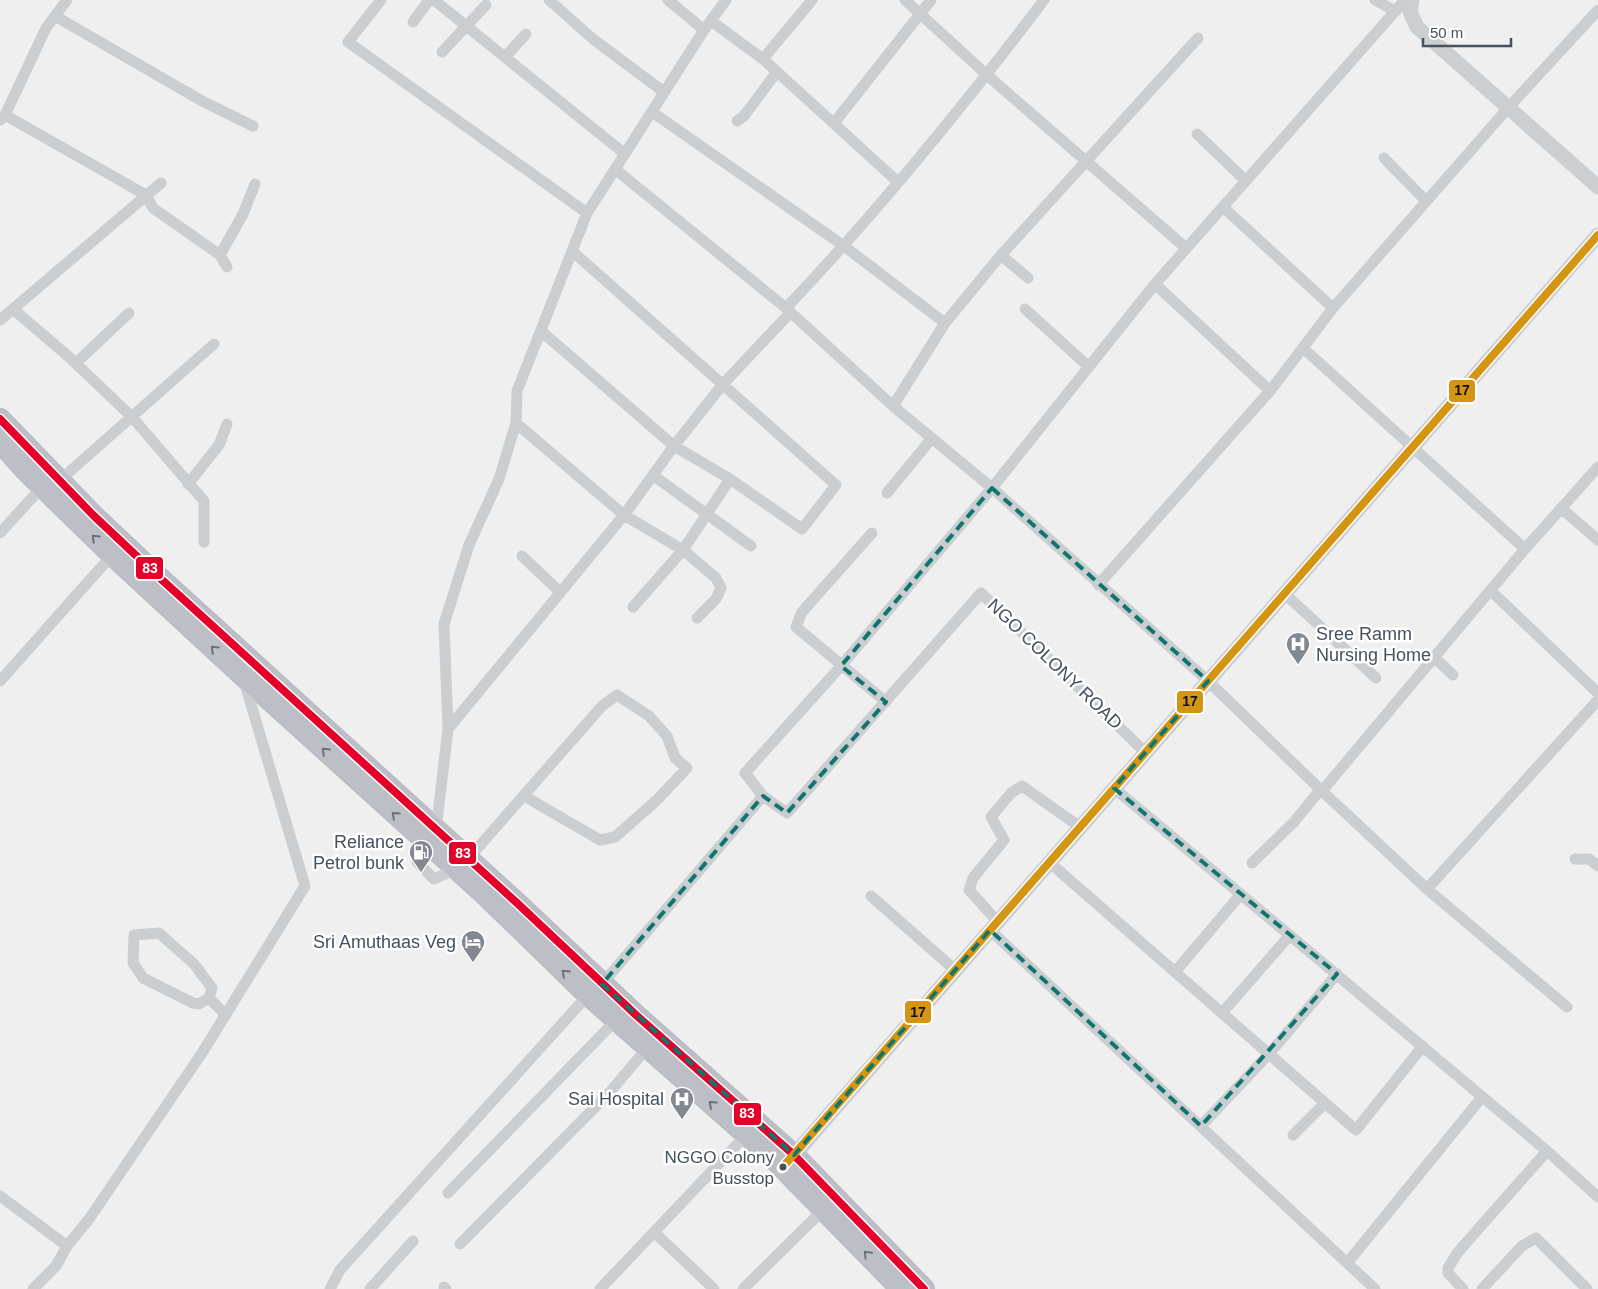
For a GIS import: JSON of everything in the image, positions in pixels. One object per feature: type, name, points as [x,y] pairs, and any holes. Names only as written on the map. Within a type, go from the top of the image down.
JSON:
[{"type":"highway","points":[[0,419],[51,484],[112,555],[243,676],[267,687]]},
{"type":"highway","points":[[0,442],[161,579],[267,687],[462,864],[595,989],[788,1161],[924,1289]]},
{"type":"highway","points":[[595,989],[616,1018],[746,1135],[788,1161],[823,1210],[901,1289]]},
{"type":"street","points":[[67,0],[46,28],[2,117],[146,195],[153,208],[220,255],[227,267]]},
{"type":"street","points":[[381,0],[348,42],[587,212]]},
{"type":"street","points":[[412,22],[429,0]]},
{"type":"street","points":[[434,0],[625,154]]},
{"type":"street","points":[[549,0],[593,39],[664,92]]},
{"type":"street","points":[[668,0],[763,60],[898,182]]},
{"type":"street","points":[[524,796],[600,840],[615,836],[657,800],[687,768],[675,758],[663,730],[649,716],[617,695],[602,706],[462,864],[434,879],[417,862],[419,846],[429,835],[448,729],[444,624],[469,545],[499,480],[516,423],[517,391],[587,212],[707,26],[726,0]]},
{"type":"street","points":[[763,60],[812,0]]},
{"type":"street","points":[[905,0],[987,75],[1186,248]]},
{"type":"street","points":[[834,123],[931,0]]},
{"type":"street","points":[[448,729],[624,515],[674,446],[723,384],[898,182],[987,75],[1044,0]]},
{"type":"street","points":[[1375,0],[1395,11]]},
{"type":"street","points":[[872,532],[802,612],[796,628],[841,666],[886,702],[787,814],[764,796],[745,773],[841,666],[992,488],[1155,284],[1405,0]]},
{"type":"street","points":[[1412,0],[1410,12],[1416,27],[1598,188]]},
{"type":"street","points":[[442,52],[486,5]]},
{"type":"street","points":[[1098,585],[1270,391],[1333,308],[1426,201],[1598,10]]},
{"type":"street","points":[[55,16],[202,102],[253,126]]},
{"type":"street","points":[[505,57],[526,34]]},
{"type":"street","points":[[893,406],[945,323],[1001,255],[1198,38]]},
{"type":"street","points":[[737,121],[744,116],[776,73]]},
{"type":"street","points":[[652,112],[844,246],[945,323]]},
{"type":"street","points":[[1197,134],[1246,181]]},
{"type":"street","points":[[1384,158],[1426,201]]},
{"type":"street","points":[[615,169],[788,311],[893,406],[992,488],[1098,585],[1208,681],[1321,791],[1427,888],[1567,1007]]},
{"type":"street","points":[[0,320],[161,183]]},
{"type":"street","points":[[220,255],[243,214],[255,184]]},
{"type":"street","points":[[1223,207],[1333,308]]},
{"type":"street","points":[[788,1161],[1598,235]]},
{"type":"street","points":[[541,331],[674,446],[730,479],[802,529],[836,485],[572,251]]},
{"type":"street","points":[[1001,255],[1028,278]]},
{"type":"street","points":[[1155,284],[1270,391]]},
{"type":"street","points":[[13,309],[76,363],[132,417],[204,501],[204,542]]},
{"type":"street","points":[[1025,309],[1089,367]]},
{"type":"street","points":[[76,363],[129,313]]},
{"type":"street","points":[[0,533],[51,484],[132,417],[214,344]]},
{"type":"street","points":[[1303,348],[1414,446],[1525,549]]},
{"type":"street","points":[[516,423],[624,515],[683,550],[716,578],[721,588],[716,599],[697,618]]},
{"type":"street","points":[[188,484],[219,445],[227,424]]},
{"type":"street","points":[[887,493],[932,438]]},
{"type":"street","points":[[1252,863],[1294,822],[1525,549],[1598,467]]},
{"type":"street","points":[[654,476],[751,546]]},
{"type":"street","points":[[633,606],[683,550],[708,515],[730,479]]},
{"type":"street","points":[[1561,508],[1598,540]]},
{"type":"street","points":[[0,681],[112,555]]},
{"type":"street","points":[[522,556],[560,592]]},
{"type":"street","points":[[1490,590],[1598,693]]},
{"type":"street","name":"NGO COLONY ROAD","points":[[886,702],[981,593],[1146,753]]},
{"type":"street","points":[[1284,594],[1376,678]]},
{"type":"street","points":[[1434,657],[1453,674]]},
{"type":"street","points":[[33,1289],[56,1266],[67,1246],[89,1219],[226,1014],[304,886],[258,735],[243,676]]},
{"type":"street","points":[[1427,888],[1598,700]]},
{"type":"street","points":[[1080,827],[1022,786],[1011,793],[991,817],[1004,840],[973,878],[969,890],[994,926],[1201,1126],[1375,1289]]},
{"type":"street","points":[[1114,788],[1548,1151],[1598,1197]]},
{"type":"street","points":[[330,1289],[340,1270],[595,989],[764,796]]},
{"type":"street","points":[[1575,859],[1589,859],[1598,866]]},
{"type":"street","points":[[1049,862],[1356,1130],[1422,1046]]},
{"type":"street","points":[[1175,972],[1241,894]]},
{"type":"street","points":[[871,896],[955,970]]},
{"type":"street","points":[[158,932],[194,964],[212,988],[209,998],[199,1004],[193,1003],[143,978],[133,963],[134,936],[158,932]]},
{"type":"street","points":[[1222,1013],[1290,935]]},
{"type":"street","points":[[1201,1126],[1269,1054],[1337,974]]},
{"type":"street","points":[[209,998],[226,1014]]},
{"type":"street","points":[[448,1193],[616,1018]]},
{"type":"street","points":[[460,1244],[609,1093],[648,1047]]},
{"type":"street","points":[[1348,1262],[1482,1097]]},
{"type":"street","points":[[1293,1135],[1326,1103]]},
{"type":"street","points":[[600,1289],[746,1135]]},
{"type":"street","points":[[1463,1289],[1448,1273],[1448,1268],[1476,1230],[1548,1151]]},
{"type":"street","points":[[0,1196],[67,1246]]},
{"type":"street","points":[[743,1289],[823,1210]]},
{"type":"street","points":[[654,1232],[714,1289]]},
{"type":"street","points":[[1482,1289],[1522,1246],[1536,1238],[1587,1289]]},
{"type":"street","points":[[370,1289],[413,1241]]},
{"type":"highlighted area","points":[[992,488],[1208,681],[1114,788],[1337,974],[1201,1126],[990,930],[794,1155],[602,984],[763,796],[787,813],[886,702],[841,666]]},
{"type":"transit line","name":"17","points":[[782,1168],[1598,235]]},
{"type":"transit line","name":"83","points":[[0,419],[93,515],[161,579],[517,903],[636,1015],[794,1155],[924,1289]]},
{"type":"place","name":"Sree Ramm Nursing Home","points":[[1298,665]]},
{"type":"place","name":"Reliance Petrol bunk","points":[[421,873]]},
{"type":"place","name":"Sri Amuthaas Veg","points":[[473,963]]},
{"type":"place","name":"Sai Hospital","points":[[682,1120]]},
{"type":"place","name":"NGGO Colony Busstop","points":[[783,1167]]}]
